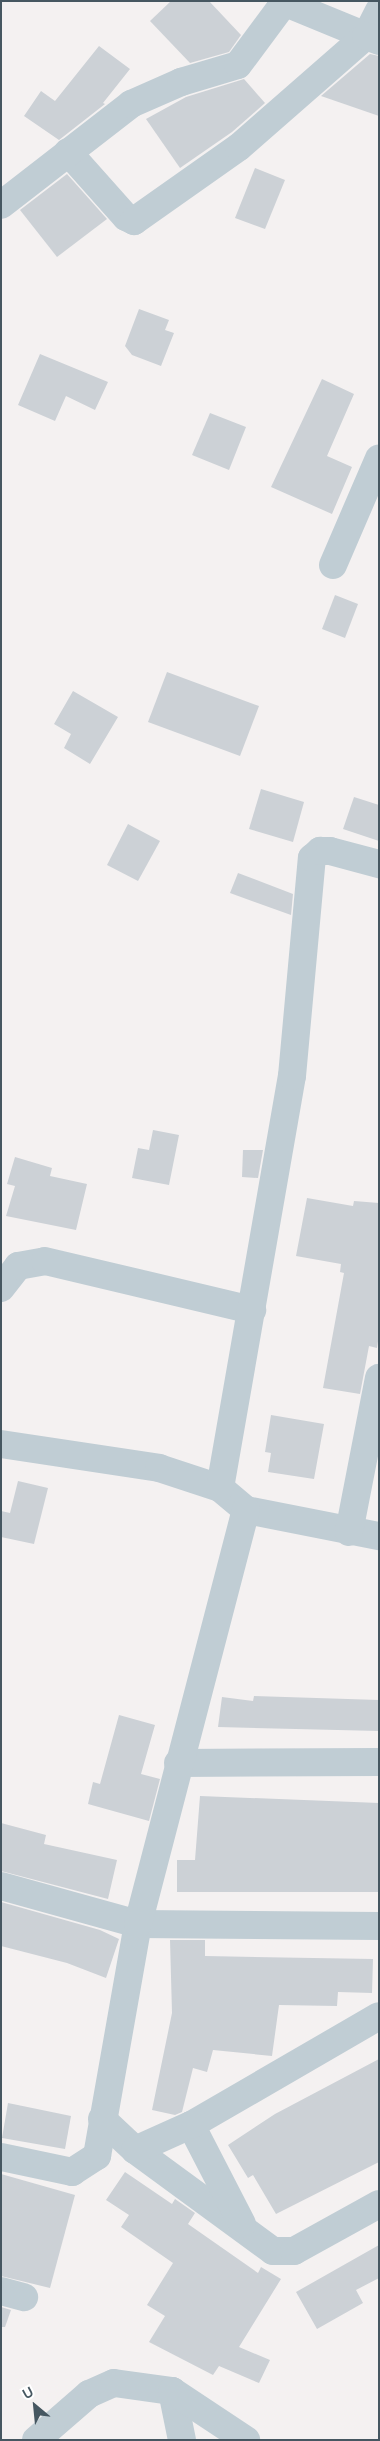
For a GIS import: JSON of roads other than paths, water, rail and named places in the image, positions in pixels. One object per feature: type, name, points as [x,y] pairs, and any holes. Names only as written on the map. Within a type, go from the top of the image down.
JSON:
[{"type":"street","points":[[1,205],[68,152],[142,98],[192,78],[235,67],[283,2],[372,39]]},
{"type":"street","points":[[68,152],[126,218],[134,221],[239,147],[372,39],[379,11]]},
{"type":"street","points":[[333,565],[379,458]]},
{"type":"street","points":[[220,1488],[292,1076],[312,858],[320,851],[330,851],[379,864]]},
{"type":"street","points":[[1,1288],[18,1266],[45,1260],[252,1310]]},
{"type":"street","points":[[349,1532],[379,1378]]},
{"type":"street","points":[[1,1444],[159,1468],[220,1488],[246,1510],[349,1532],[379,1536]]},
{"type":"street","points":[[1,2157],[57,2171],[81,2169],[97,2156],[102,2119],[138,1924],[178,1763],[246,1510]]},
{"type":"street","points":[[178,1763],[379,1762]]},
{"type":"street","points":[[1,1886],[138,1924],[379,1926]]},
{"type":"street","points":[[134,2150],[191,2125],[379,2016]]},
{"type":"street","points":[[102,2119],[134,2150],[245,2228],[273,2250],[294,2251],[379,2204]]},
{"type":"street","points":[[191,2125],[245,2228]]},
{"type":"street","points":[[36,2440],[89,2394],[105,2385],[126,2383],[172,2391],[246,2440]]},
{"type":"street","points":[[172,2391],[182,2440]]}]
